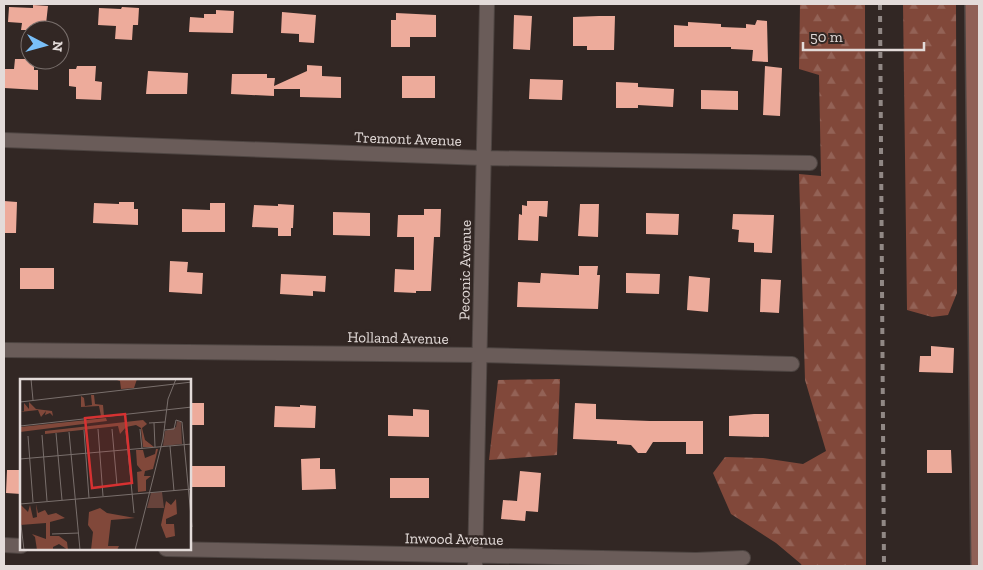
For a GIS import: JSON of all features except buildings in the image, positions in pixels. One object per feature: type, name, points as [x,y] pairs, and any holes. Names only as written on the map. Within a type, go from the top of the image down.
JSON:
[{"type":"street","name":"Peconic Avenue","points":[[475,561],[487,4]]},
{"type":"street","points":[[973,4],[979,566]]},
{"type":"street","name":"Tremont Avenue","points":[[4,140],[484,158],[810,163]]},
{"type":"street","name":"Holland Avenue","points":[[4,350],[480,355],[792,364]]},
{"type":"street","points":[[4,545],[20,546]]},
{"type":"street","name":"Inwood Avenue","points":[[191,550],[475,561],[742,558]]},
{"type":"green space","points":[[800,4],[865,4],[866,566],[802,566],[776,543],[731,514],[713,473],[725,457],[763,458],[803,464],[826,451],[805,380],[799,174],[821,176],[819,75],[799,69]]},
{"type":"green space","points":[[903,4],[956,4],[957,293],[948,315],[932,317],[907,310]]},
{"type":"green space","points":[[560,379],[557,455],[489,460],[498,380]]},
{"type":"railway","points":[[880,4],[884,566]]}]
